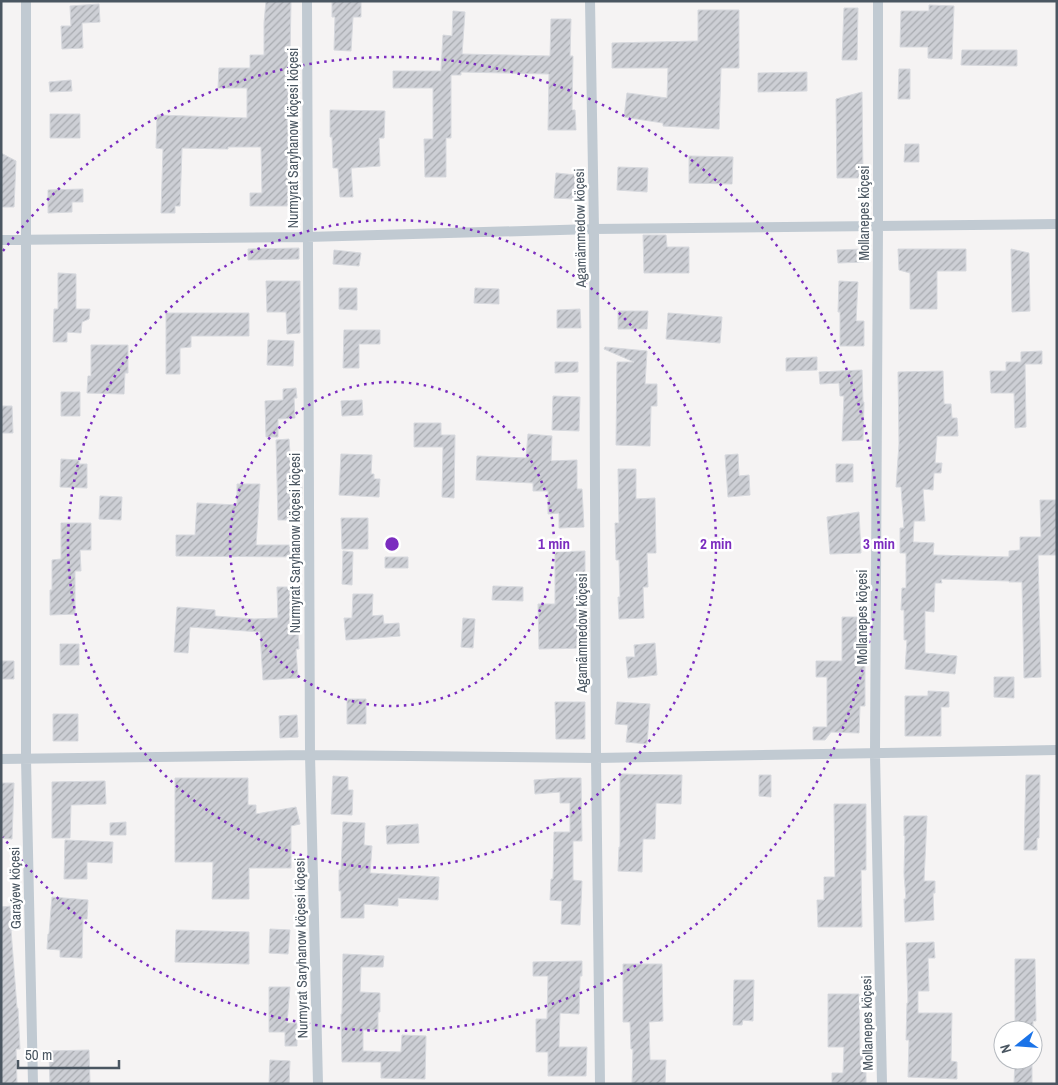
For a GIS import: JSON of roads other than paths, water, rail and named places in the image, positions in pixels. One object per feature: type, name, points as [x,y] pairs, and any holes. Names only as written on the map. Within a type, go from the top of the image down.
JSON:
[{"type":"street","name":"Garaýew köçesi","points":[[26,1],[26,759],[33,1084]]},
{"type":"street","name":"Nurmyrat Saryhanow köçesi köçesi","points":[[306,1],[310,755],[318,1084]]},
{"type":"street","name":"Agamämmedow köçesi","points":[[590,1],[594,229],[596,758],[600,1084]]},
{"type":"street","name":"Mollanepes köçesi","points":[[878,1],[875,754],[882,1084]]},
{"type":"street","points":[[1,240],[307,237],[594,229],[1057,224]]},
{"type":"street","points":[[1,759],[310,755],[596,758],[1057,750]]}]
